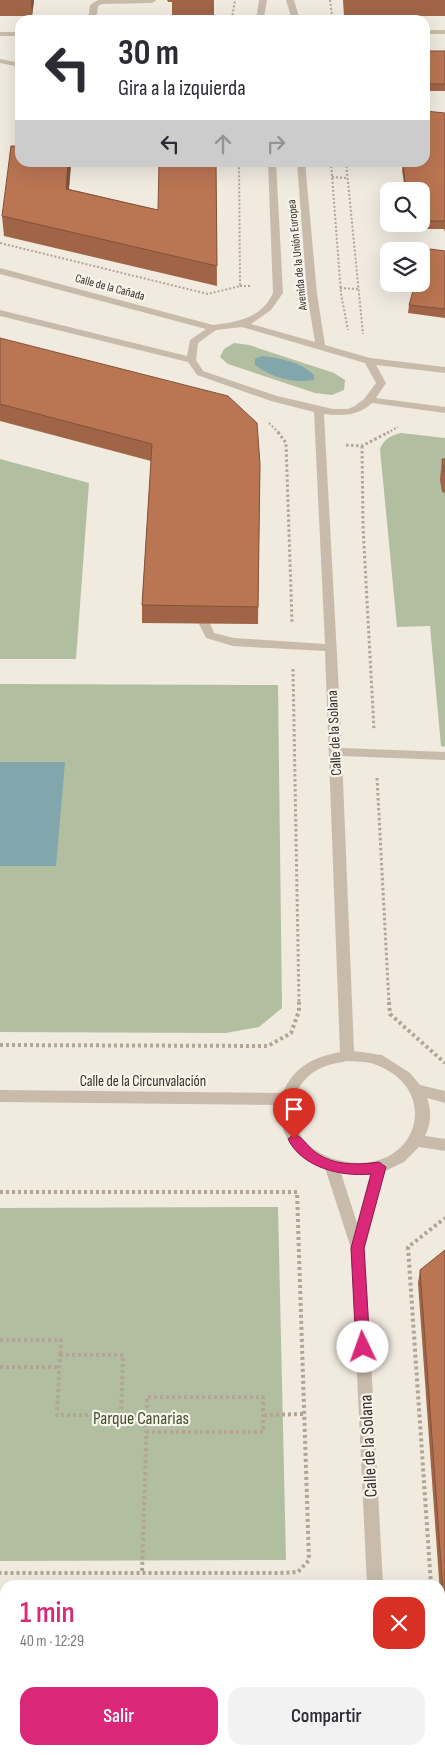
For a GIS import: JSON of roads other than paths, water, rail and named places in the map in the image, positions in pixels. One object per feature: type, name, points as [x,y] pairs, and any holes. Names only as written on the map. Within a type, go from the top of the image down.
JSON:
[{"type":"street","points":[[261,15],[263,0]]},
{"type":"street","points":[[290,0],[294,15]]},
{"type":"street","points":[[93,15],[94,5],[102,2],[152,1]]},
{"type":"street","points":[[430,32],[445,32]]},
{"type":"street","points":[[0,34],[15,34]]},
{"type":"street","points":[[2,61],[15,57]]},
{"type":"street","points":[[2,61],[15,64]]},
{"type":"street","name":"Avenida de la Unión Europea","points":[[242,324],[262,315],[275,301],[278,293],[272,167]]},
{"type":"street","name":"Avenida de la Unión Europea","points":[[301,167],[312,294],[320,345]]},
{"type":"street","name":"Calle de la Cañada","points":[[0,271],[213,328]]},
{"type":"street","points":[[0,313],[191,360]]},
{"type":"street","points":[[368,361],[381,383],[371,400],[350,412],[319,411],[200,373],[191,360],[193,342],[213,328],[242,324],[320,345],[368,361],[445,370]]},
{"type":"street","points":[[371,400],[445,410]]},
{"type":"street","name":"Calle de la Solana","points":[[319,411],[336,752],[347,1056]]},
{"type":"street","points":[[205,624],[210,635],[233,642],[331,648]]},
{"type":"street","points":[[336,752],[445,756]]},
{"type":"street","points":[[347,1056],[375,1059],[400,1071],[417,1090],[424,1107],[423,1125],[417,1141],[401,1157],[379,1167],[356,1170],[332,1166],[310,1156],[294,1139],[285,1119],[286,1099],[298,1078],[319,1062],[347,1056]]},
{"type":"street","points":[[417,1090],[445,1097]]},
{"type":"street","name":"Calle de la Circunvalación","points":[[0,1096],[286,1099]]},
{"type":"street","points":[[417,1141],[445,1144]]},
{"type":"street","name":"Calle de la Solana","points":[[332,1166],[358,1248],[375,1580]]},
{"type":"street","name":"Calle de la Solana","points":[[358,1248],[379,1167]]},
{"type":"water","points":[[262,356],[283,359],[297,364],[314,375],[314,380],[291,380],[268,373],[255,365],[255,359]]},
{"type":"water","points":[[0,762],[65,762],[56,866],[0,866]]},
{"type":"park label","name":"Parque Canarias","points":[[141,1418]]}]
